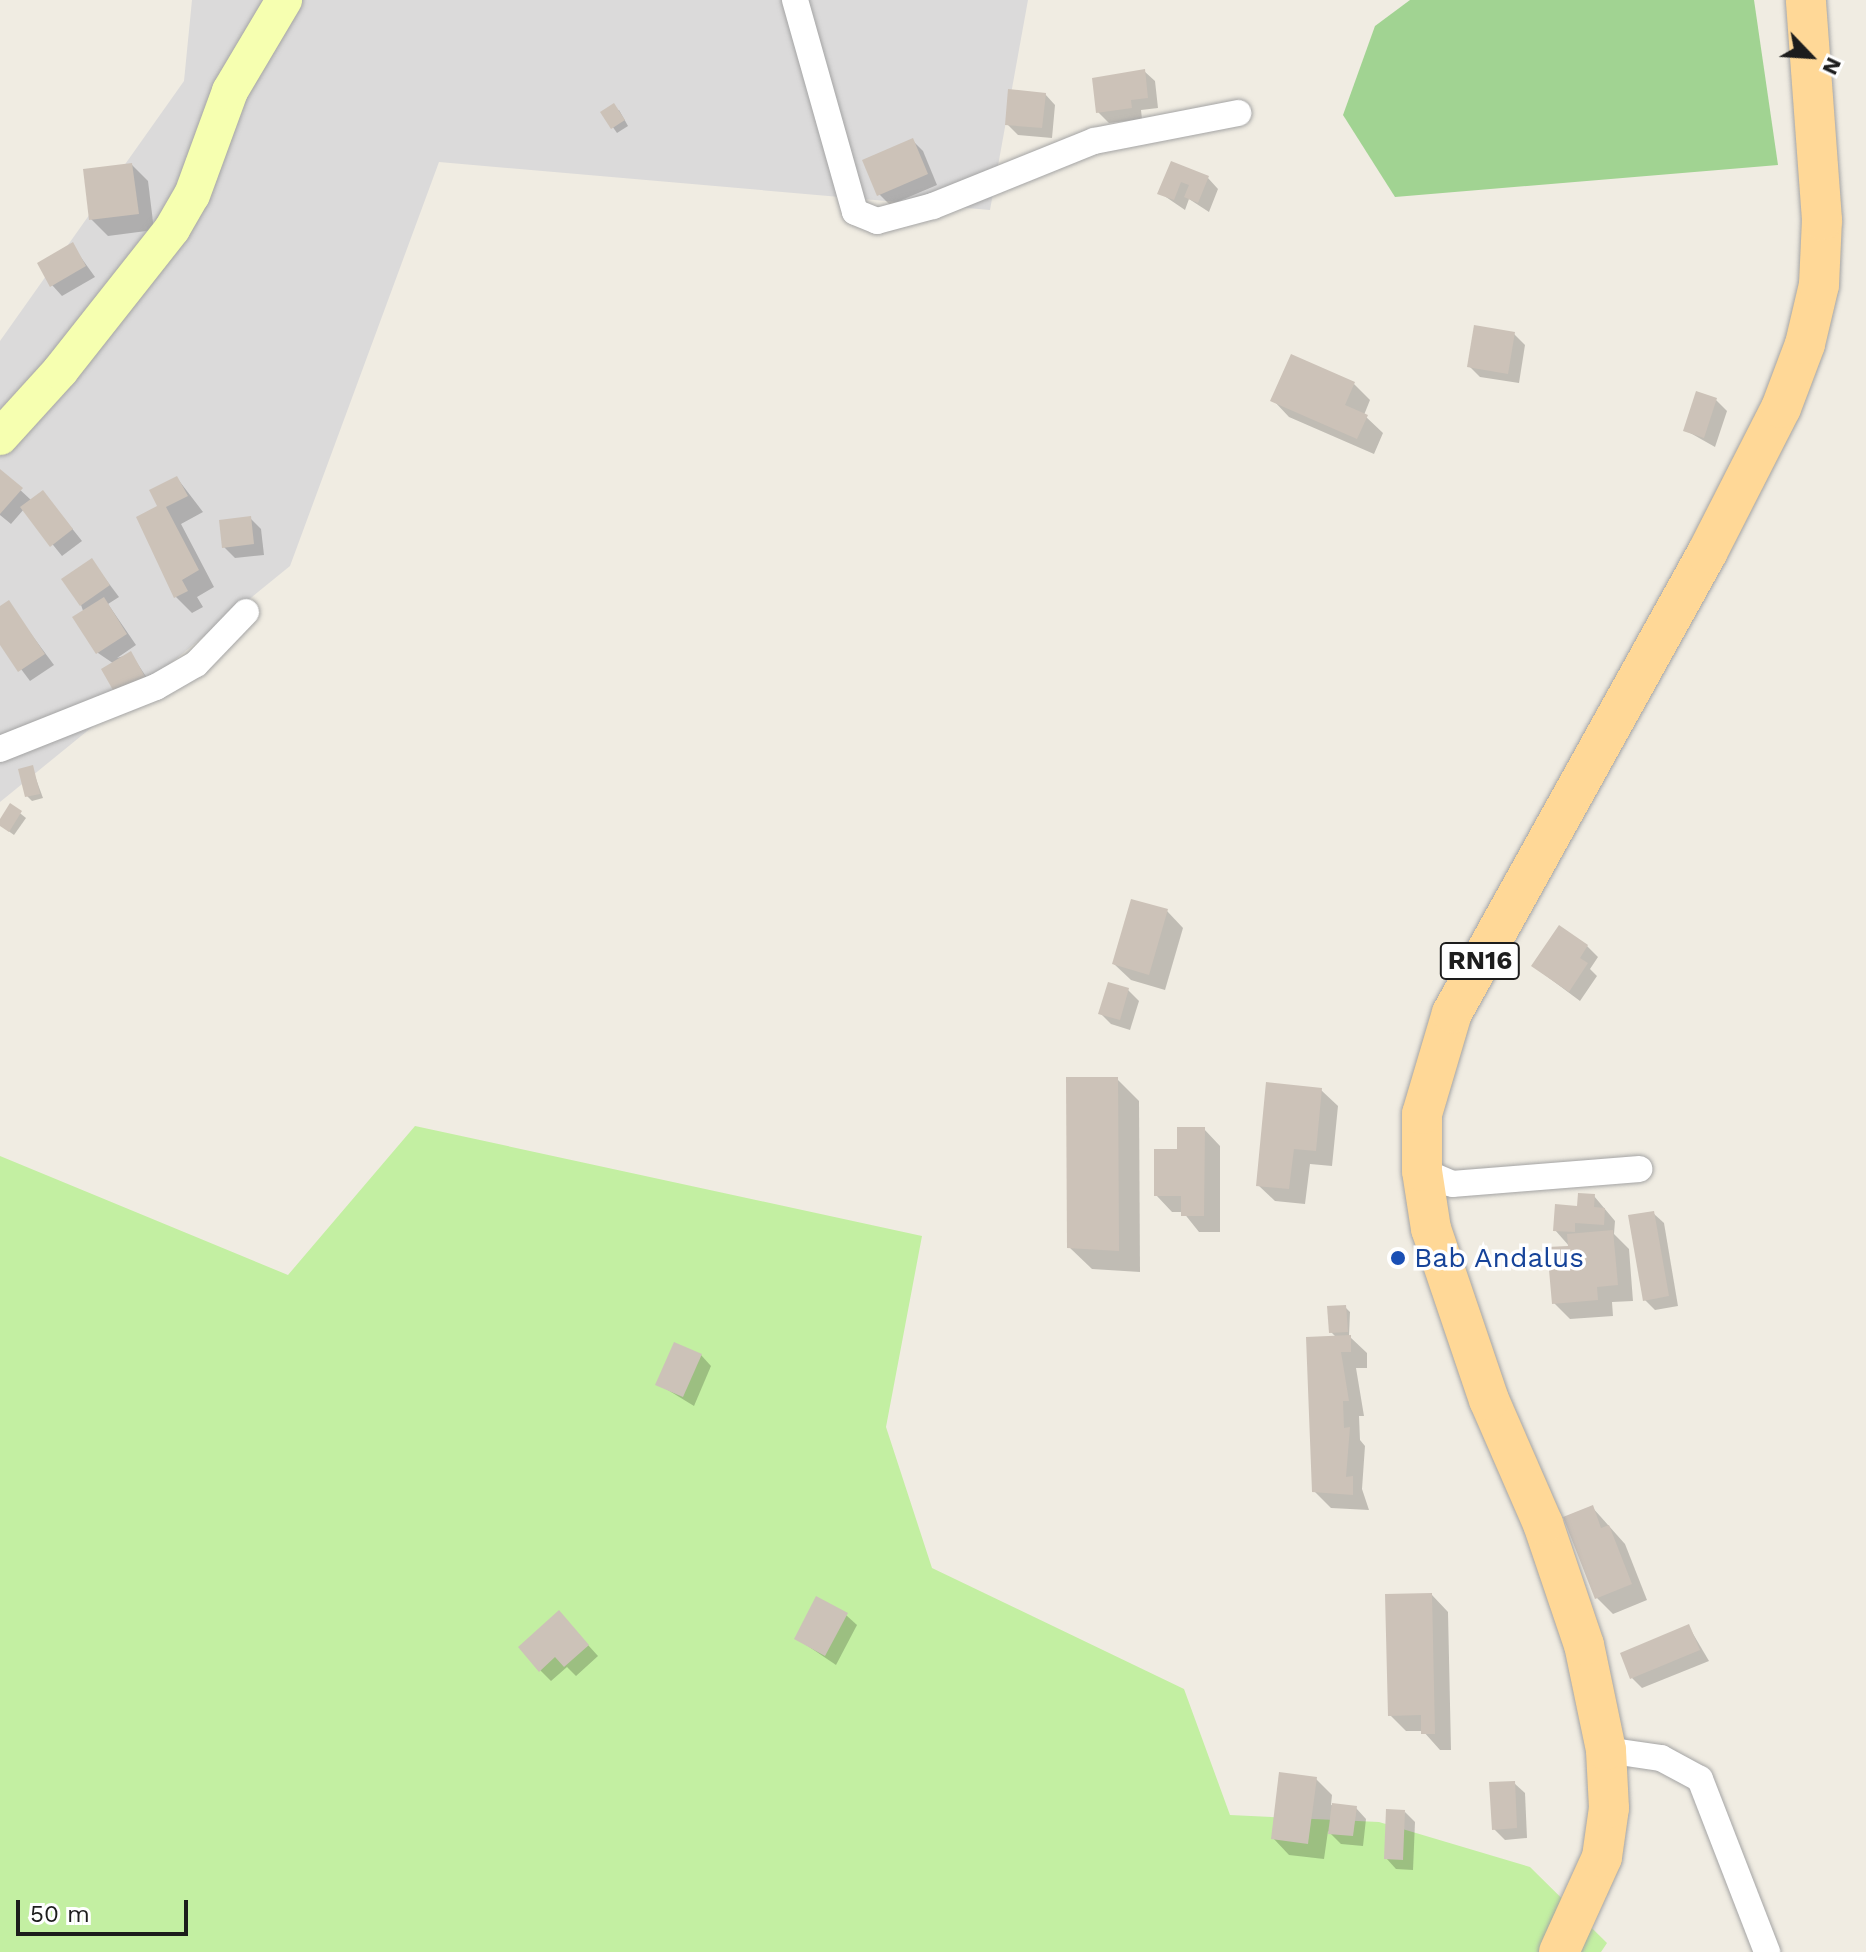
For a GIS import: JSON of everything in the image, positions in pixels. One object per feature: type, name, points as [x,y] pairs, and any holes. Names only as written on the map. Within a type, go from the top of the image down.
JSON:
[{"type":"main road","name":"RN16","points":[[1559,1952],[1602,1857],[1609,1808],[1606,1750],[1584,1645],[1543,1524],[1479,1371],[1431,1229],[1422,1171],[1422,1114],[1452,1013],[1707,553],[1781,408],[1805,344],[1819,285],[1822,220],[1806,0]]},
{"type":"street","points":[[0,437],[172,229],[192,195],[230,91],[284,0]]},
{"type":"street","points":[[795,0],[855,212],[877,221],[933,206],[1094,141],[1238,113]]},
{"type":"street","points":[[0,749],[156,687],[196,664],[246,612]]},
{"type":"street","points":[[1422,1171],[1452,1184],[1639,1169]]},
{"type":"street","points":[[1606,1750],[1661,1758],[1700,1779],[1767,1952]]},
{"type":"shaded area","points":[[192,0],[1028,0],[990,210],[439,162],[290,566],[0,802],[0,341],[184,81]]},
{"type":"green space","points":[[1410,0],[1754,0],[1778,165],[1395,197],[1343,115],[1375,26]]},
{"type":"green space","points":[[415,1126],[922,1236],[886,1427],[932,1568],[1184,1689],[1230,1815],[1379,1822],[1530,1867],[1607,1943],[1601,1952],[0,1952],[0,1156],[288,1275]]},
{"type":"building","points":[[1145,69],[1148,98],[1131,100],[1132,108],[1096,113],[1092,78]]},
{"type":"building","points":[[1008,89],[1046,93],[1042,128],[1005,125]]},
{"type":"building","points":[[614,103],[625,120],[611,129],[600,112]]},
{"type":"building","points":[[913,138],[928,174],[877,196],[862,160]]},
{"type":"building","points":[[1171,161],[1209,176],[1198,203],[1184,197],[1189,185],[1181,182],[1174,200],[1157,194]]},
{"type":"building","points":[[132,163],[139,214],[89,220],[83,169]]},
{"type":"building","points":[[73,242],[86,266],[50,287],[37,263]]},
{"type":"building","points":[[1474,325],[1515,332],[1508,374],[1467,367]]},
{"type":"building","points":[[1291,354],[1355,382],[1345,405],[1368,415],[1357,439],[1270,401]]},
{"type":"building","points":[[1696,391],[1717,398],[1704,438],[1683,431]]},
{"type":"building","points":[[0,469],[23,488],[0,514]]},
{"type":"building","points":[[177,476],[188,496],[166,507],[199,570],[182,580],[188,591],[174,598],[136,517],[157,506],[149,490]]},
{"type":"building","points":[[43,490],[73,529],[50,547],[20,507]]},
{"type":"building","points":[[251,516],[254,544],[222,548],[219,520]]},
{"type":"building","points":[[92,558],[110,585],[80,606],[61,579]]},
{"type":"building","points":[[104,597],[127,634],[96,654],[72,617]]},
{"type":"building","points":[[9,600],[45,654],[18,672],[0,645],[0,606]]},
{"type":"building","points":[[131,651],[148,682],[118,699],[101,669]]},
{"type":"building","points":[[33,765],[40,794],[25,797],[18,769]]},
{"type":"building","points":[[10,803],[22,811],[9,832],[0,826],[0,819]]},
{"type":"building","points":[[1131,899],[1168,909],[1149,975],[1112,964]]},
{"type":"building","points":[[1559,925],[1588,945],[1580,958],[1588,963],[1569,992],[1531,966]]},
{"type":"building","points":[[1108,982],[1129,988],[1120,1020],[1098,1014]]},
{"type":"building","points":[[1066,1077],[1118,1077],[1119,1251],[1067,1248]]},
{"type":"building","points":[[1266,1082],[1322,1088],[1316,1151],[1294,1149],[1289,1189],[1256,1186]]},
{"type":"building","points":[[1177,1127],[1205,1127],[1204,1216],[1181,1216],[1181,1196],[1154,1196],[1154,1149],[1177,1149]]},
{"type":"building","points":[[1578,1193],[1595,1194],[1594,1207],[1605,1208],[1604,1225],[1575,1223],[1575,1232],[1553,1231],[1555,1204],[1577,1206]]},
{"type":"building","points":[[1654,1211],[1669,1296],[1643,1301],[1628,1215]]},
{"type":"building","points":[[1613,1230],[1618,1285],[1597,1287],[1598,1300],[1552,1304],[1547,1247],[1568,1246],[1567,1234]]},
{"type":"building","points":[[1346,1305],[1348,1332],[1329,1333],[1327,1306]]},
{"type":"building","points":[[1351,1335],[1351,1352],[1341,1352],[1349,1401],[1343,1401],[1344,1428],[1350,1427],[1346,1477],[1353,1476],[1353,1495],[1312,1492],[1306,1337]]},
{"type":"building","points":[[674,1342],[702,1354],[683,1397],[655,1385]]},
{"type":"building","points":[[1593,1505],[1601,1528],[1609,1525],[1632,1584],[1595,1599],[1563,1517]]},
{"type":"building","points":[[1432,1593],[1435,1734],[1421,1734],[1421,1715],[1388,1716],[1385,1594]]},
{"type":"building","points":[[816,1596],[848,1613],[825,1656],[794,1639]]},
{"type":"building","points":[[559,1610],[589,1645],[564,1667],[555,1657],[539,1672],[518,1647]]},
{"type":"building","points":[[1689,1624],[1700,1650],[1630,1679],[1620,1653]]},
{"type":"building","points":[[1279,1772],[1317,1777],[1308,1844],[1271,1839]]},
{"type":"building","points":[[1515,1781],[1517,1828],[1492,1830],[1489,1782]]},
{"type":"building","points":[[1332,1803],[1357,1806],[1353,1836],[1328,1834]]},
{"type":"building","points":[[1386,1809],[1405,1810],[1403,1860],[1384,1859]]},
{"type":"place","name":"Bab Andalus","points":[[1398,1258]]}]
